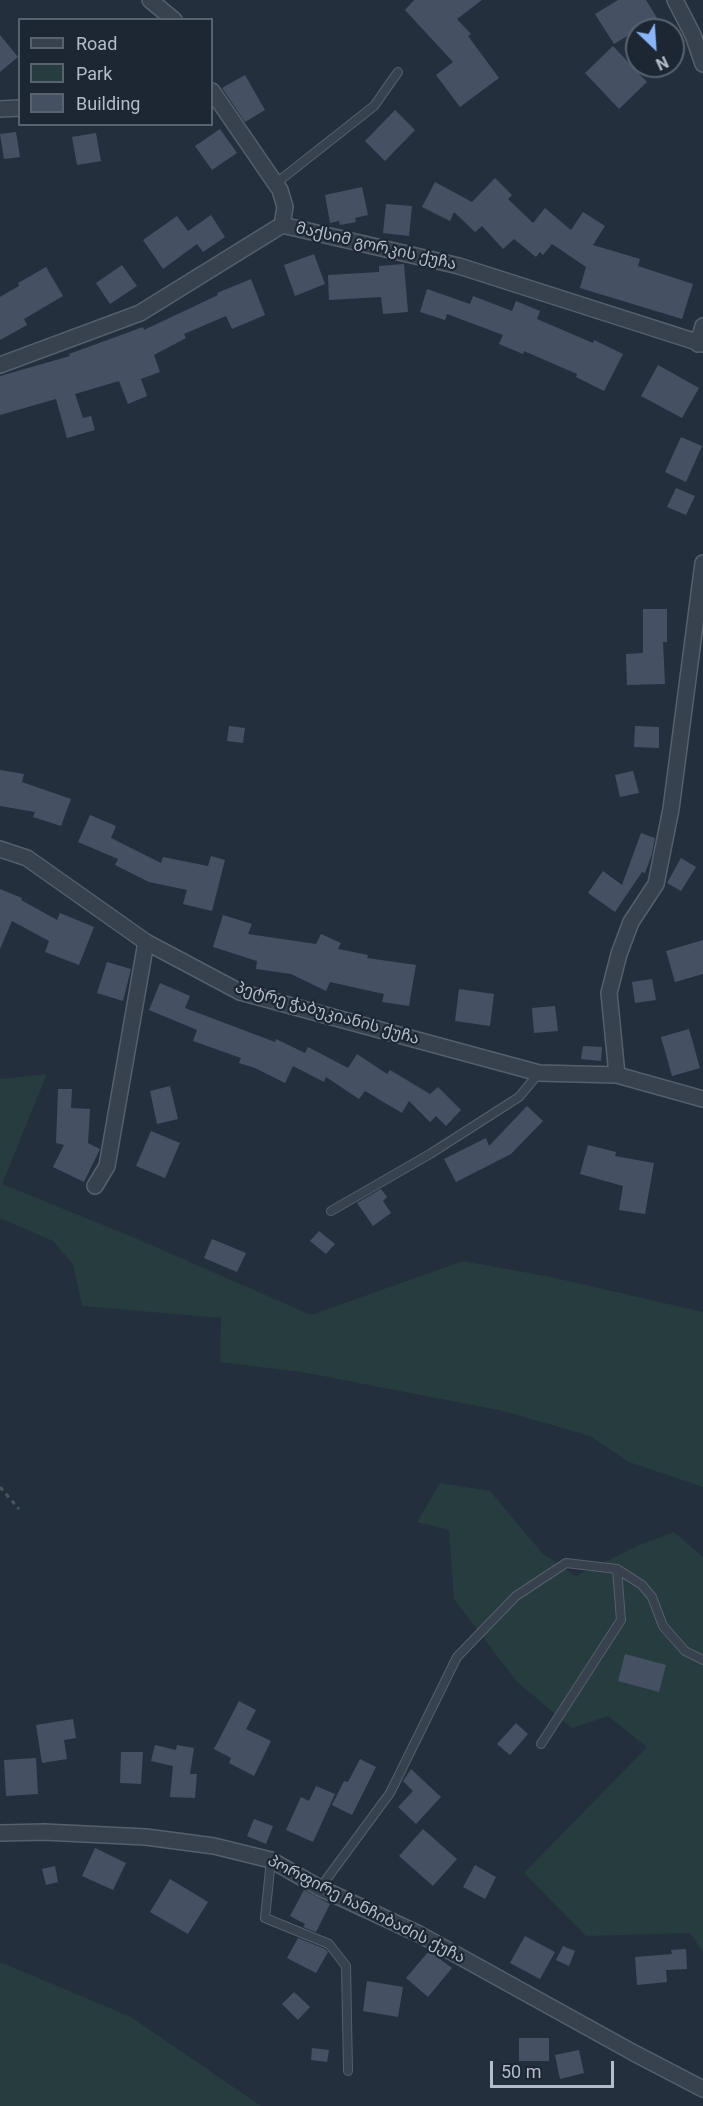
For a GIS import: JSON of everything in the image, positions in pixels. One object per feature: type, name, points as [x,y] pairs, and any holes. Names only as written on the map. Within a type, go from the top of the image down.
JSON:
[{"type":"street","points":[[150,0],[172,18]]},
{"type":"street","points":[[675,0],[693,35],[703,64]]},
{"type":"street","points":[[213,98],[280,190],[285,207],[282,225]]},
{"type":"street","points":[[0,109],[18,108]]},
{"type":"street","name":"მაქსიმ გორკის ქუჩა","points":[[0,365],[140,314],[282,225],[459,266],[700,344]]},
{"type":"street","points":[[700,344],[703,326]]},
{"type":"street","points":[[617,1075],[609,993],[619,954],[631,922],[656,884],[671,809],[703,562]]},
{"type":"street","name":"პეტრე ჭაბუკიანის ქუჩა","points":[[0,849],[27,858],[146,942],[240,992],[539,1073],[617,1075],[703,1099]]},
{"type":"street","points":[[95,1186],[107,1166],[146,942]]},
{"type":"street","name":"პორფირე ჩანჩიბაძის ქუჩა","points":[[0,1833],[44,1832],[146,1837],[214,1846],[271,1860],[320,1888],[418,1934],[703,2089]]},
{"type":"lane","points":[[275,184],[374,106],[398,72]]},
{"type":"lane","points":[[331,1212],[430,1154],[519,1097],[539,1073]]},
{"type":"lane","points":[[320,1888],[390,1793],[457,1656],[516,1596],[566,1563],[616,1569],[642,1585],[652,1596],[663,1626],[685,1651],[703,1660]]},
{"type":"lane","points":[[542,1744],[621,1620],[616,1569]]},
{"type":"lane","points":[[271,1860],[265,1918],[329,1944],[346,1966],[348,2071]]},
{"type":"path","points":[[0,1487],[19,1509]]},
{"type":"green space","points":[[47,1074],[2,1184],[135,1238],[311,1315],[463,1261],[551,1277],[703,1312],[703,1487],[629,1462],[590,1436],[503,1411],[302,1372],[220,1362],[221,1318],[82,1306],[73,1264],[53,1241],[0,1218],[0,1079]]},
{"type":"green space","points":[[440,1483],[490,1491],[542,1553],[576,1576],[637,1546],[674,1532],[703,1557],[703,1952],[690,1933],[586,1936],[524,1873],[647,1747],[608,1716],[572,1728],[517,1682],[454,1599],[449,1530],[417,1522]]},
{"type":"green space","points":[[0,1962],[131,2017],[261,2106],[0,2106]]},
{"type":"building","points":[[414,0],[482,0],[457,19],[471,34],[468,36],[499,78],[460,107],[436,75],[453,62],[405,10]]},
{"type":"building","points":[[618,0],[646,0],[657,18],[625,18],[625,37],[614,44],[595,14]]},
{"type":"building","points":[[0,35],[18,57],[0,72]]},
{"type":"building","points":[[613,46],[625,59],[625,78],[643,78],[647,82],[619,109],[585,73]]},
{"type":"building","points":[[245,75],[265,110],[245,122],[222,88]]},
{"type":"building","points":[[395,110],[415,130],[385,161],[365,141]]},
{"type":"building","points":[[220,129],[237,153],[212,170],[195,146]]},
{"type":"building","points":[[16,132],[20,157],[4,159],[0,134]]},
{"type":"building","points":[[96,133],[101,161],[77,165],[72,137]]},
{"type":"building","points":[[495,178],[512,195],[508,199],[533,223],[545,208],[571,230],[583,212],[605,226],[593,245],[640,259],[638,266],[693,284],[682,319],[580,288],[586,267],[552,244],[543,255],[540,252],[536,257],[514,239],[503,249],[482,226],[475,232],[454,212],[450,221],[422,207],[435,182],[472,202]]},
{"type":"building","points":[[362,187],[368,215],[355,218],[356,222],[340,225],[339,221],[330,223],[325,195]]},
{"type":"building","points":[[386,204],[412,206],[409,236],[383,233]]},
{"type":"building","points":[[211,215],[225,237],[203,252],[197,244],[163,269],[143,240],[177,216],[188,231]]},
{"type":"building","points":[[314,254],[325,284],[295,296],[284,265]]},
{"type":"building","points":[[404,264],[408,312],[383,314],[381,297],[329,300],[328,275],[379,272],[379,266]]},
{"type":"building","points":[[122,265],[137,286],[110,304],[96,283]]},
{"type":"building","points":[[46,267],[63,296],[24,319],[27,325],[0,340],[0,297],[19,286],[18,283]]},
{"type":"building","points":[[251,279],[265,315],[232,329],[226,316],[184,334],[186,338],[154,355],[160,372],[141,379],[147,396],[128,404],[119,381],[75,394],[83,418],[91,416],[95,430],[67,438],[56,399],[0,415],[0,376],[70,356],[69,354],[143,327],[144,330],[218,295],[217,293]]},
{"type":"building","points":[[427,289],[470,304],[473,296],[512,311],[516,301],[540,311],[537,319],[593,343],[594,340],[623,354],[604,391],[576,377],[577,374],[524,351],[523,354],[499,344],[503,335],[447,314],[445,320],[420,312]]},
{"type":"building","points":[[658,365],[699,388],[682,418],[641,396]]},
{"type":"building","points":[[681,437],[702,446],[686,482],[665,472]]},
{"type":"building","points":[[676,488],[695,496],[686,515],[667,507]]},
{"type":"building","points":[[643,609],[667,609],[667,642],[663,642],[665,684],[627,685],[626,654],[643,653]]},
{"type":"building","points":[[229,726],[245,728],[243,743],[227,741]]},
{"type":"building","points":[[635,726],[659,727],[659,748],[634,747]]},
{"type":"building","points":[[0,770],[24,774],[22,782],[71,799],[61,826],[33,817],[35,812],[0,806]]},
{"type":"building","points":[[633,771],[639,793],[620,797],[615,775]]},
{"type":"building","points":[[90,815],[116,826],[111,838],[161,863],[163,857],[208,866],[211,856],[225,860],[212,911],[183,904],[187,890],[149,882],[115,865],[118,859],[78,842]]},
{"type":"building","points":[[641,833],[655,838],[652,854],[645,873],[642,872],[615,912],[588,893],[603,871],[622,885]]},
{"type":"building","points":[[681,858],[696,867],[681,891],[667,883]]},
{"type":"building","points":[[0,889],[22,898],[21,900],[57,920],[60,913],[94,927],[79,965],[45,952],[49,941],[12,921],[0,949]]},
{"type":"building","points":[[223,915],[252,924],[248,934],[316,944],[321,934],[341,943],[338,949],[368,955],[367,958],[416,965],[409,1006],[382,1002],[384,994],[330,982],[326,991],[291,974],[256,969],[257,961],[213,947]]},
{"type":"building","points":[[703,940],[703,974],[675,982],[666,951]]},
{"type":"building","points":[[107,962],[131,969],[123,1001],[97,993]]},
{"type":"building","points":[[652,979],[656,1000],[635,1003],[632,982]]},
{"type":"building","points":[[160,983],[190,996],[185,1008],[275,1042],[276,1039],[305,1053],[308,1047],[348,1068],[357,1054],[387,1074],[390,1070],[430,1094],[438,1087],[461,1110],[446,1126],[436,1116],[430,1122],[409,1101],[402,1113],[365,1091],[359,1099],[326,1077],[324,1082],[293,1066],[285,1083],[239,1063],[241,1058],[193,1041],[197,1030],[149,1010]]},
{"type":"building","points":[[459,989],[494,994],[490,1026],[455,1021]]},
{"type":"building","points":[[555,1006],[558,1031],[534,1033],[532,1008]]},
{"type":"building","points":[[689,1029],[700,1068],[672,1076],[661,1037]]},
{"type":"building","points":[[583,1046],[602,1047],[601,1061],[581,1059]]},
{"type":"building","points":[[170,1086],[178,1119],[157,1124],[150,1091]]},
{"type":"building","points":[[58,1089],[72,1089],[71,1108],[90,1109],[88,1143],[100,1149],[84,1182],[53,1167],[64,1145],[56,1143]]},
{"type":"building","points":[[527,1106],[543,1121],[511,1154],[456,1182],[444,1159],[486,1138],[489,1146]]},
{"type":"building","points":[[151,1131],[180,1143],[165,1178],[136,1166]]},
{"type":"building","points":[[588,1145],[616,1152],[615,1156],[654,1163],[645,1214],[619,1210],[623,1186],[580,1174]]},
{"type":"building","points":[[381,1189],[387,1197],[383,1201],[391,1213],[373,1226],[357,1203]]},
{"type":"building","points":[[319,1231],[335,1244],[326,1254],[310,1241]]},
{"type":"building","points":[[212,1239],[246,1253],[237,1272],[204,1258]]},
{"type":"building","points":[[625,1654],[666,1665],[659,1692],[618,1681]]},
{"type":"building","points":[[239,1701],[256,1710],[246,1729],[271,1741],[254,1776],[229,1763],[231,1758],[214,1749]]},
{"type":"building","points":[[73,1719],[76,1738],[64,1740],[67,1759],[42,1763],[36,1725]]},
{"type":"building","points":[[516,1723],[528,1734],[510,1755],[497,1744]]},
{"type":"building","points":[[155,1745],[176,1750],[177,1745],[194,1748],[190,1774],[197,1774],[195,1798],[170,1797],[173,1766],[151,1761]]},
{"type":"building","points":[[121,1752],[143,1752],[141,1784],[120,1783]]},
{"type":"building","points":[[36,1758],[38,1794],[6,1796],[4,1760]]},
{"type":"building","points":[[360,1759],[376,1767],[352,1815],[332,1805],[344,1781],[348,1782]]},
{"type":"building","points":[[411,1769],[441,1797],[416,1824],[398,1807],[413,1791],[403,1781]]},
{"type":"building","points":[[316,1786],[335,1794],[313,1842],[286,1830],[301,1797],[309,1801]]},
{"type":"building","points":[[254,1819],[273,1826],[266,1844],[247,1836]]},
{"type":"building","points":[[423,1829],[457,1859],[433,1886],[399,1856]]},
{"type":"building","points":[[95,1848],[126,1863],[113,1890],[82,1876]]},
{"type":"building","points":[[475,1865],[496,1877],[485,1899],[463,1887]]},
{"type":"building","points":[[55,1866],[58,1882],[46,1885],[42,1869]]},
{"type":"building","points":[[170,1879],[208,1902],[188,1934],[150,1912]]},
{"type":"building","points":[[304,1890],[330,1904],[316,1932],[303,1927],[305,1924],[290,1916]]},
{"type":"building","points":[[525,1936],[555,1952],[540,1979],[510,1963]]},
{"type":"building","points":[[298,1938],[328,1952],[316,1973],[287,1958]]},
{"type":"building","points":[[563,1946],[575,1951],[569,1966],[556,1960]]},
{"type":"building","points":[[686,1949],[687,1969],[666,1970],[667,1982],[637,1985],[635,1957],[672,1954],[671,1950]]},
{"type":"building","points":[[429,1951],[452,1968],[428,1997],[406,1978]]},
{"type":"building","points":[[367,1981],[403,1987],[398,2017],[363,2011]]},
{"type":"building","points":[[294,1992],[310,2007],[298,2020],[282,2004]]},
{"type":"building","points":[[519,2038],[549,2038],[549,2061],[519,2061]]},
{"type":"building","points":[[312,2048],[329,2050],[327,2062],[311,2060]]},
{"type":"building","points":[[579,2050],[584,2073],[560,2079],[555,2055]]}]
